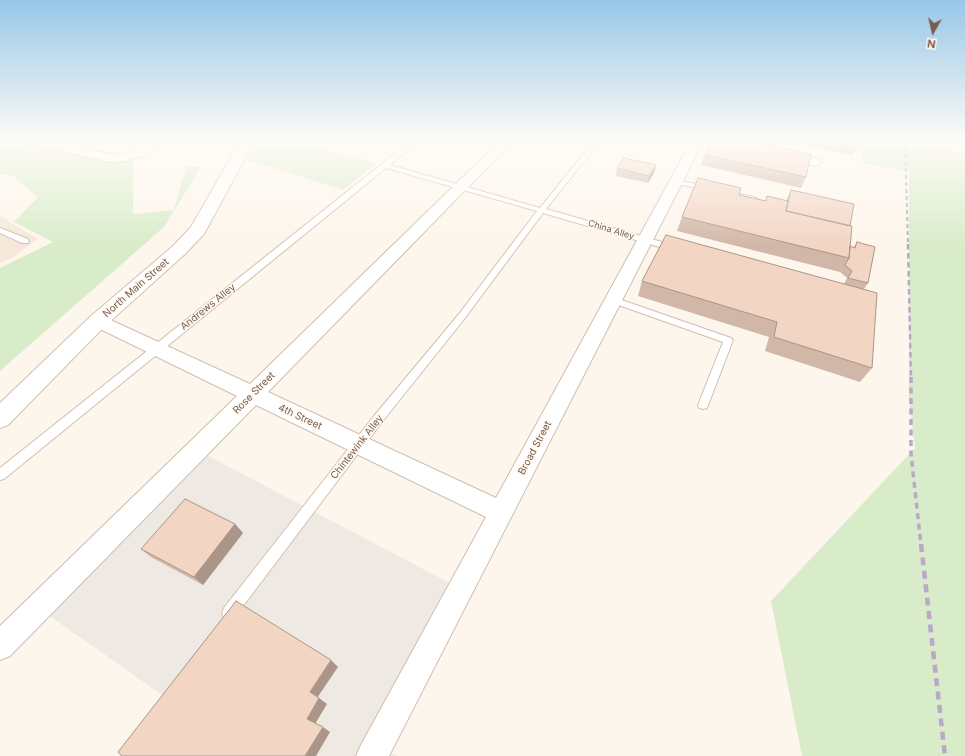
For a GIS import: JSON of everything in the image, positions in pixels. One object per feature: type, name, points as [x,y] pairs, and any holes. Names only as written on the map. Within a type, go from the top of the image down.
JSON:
[{"type":"street","name":"North Main Street","points":[[0,418],[98,321],[179,250],[198,230],[228,175]]},
{"type":"street","name":"Rose Street","points":[[0,646],[473,175]]},
{"type":"street","name":"Broad Street","points":[[372,756],[680,175]]},
{"type":"street","name":"4th Street","points":[[98,321],[501,512]]},
{"type":"lane","name":"Andrews Alley","points":[[0,475],[371,175]]},
{"type":"lane","name":"China Alley","points":[[420,175],[682,250]]},
{"type":"lane","name":"Chintewink Alley","points":[[224,619],[358,444],[462,316],[570,175]]},
{"type":"lane","points":[[676,182],[754,198]]},
{"type":"lane","points":[[0,230],[25,241]]},
{"type":"lane","points":[[613,300],[728,340],[703,405]]},
{"type":"shaded area","points":[[0,216],[38,239],[10,259],[0,263]]},
{"type":"shaded area","points":[[195,449],[463,590],[381,749],[397,756],[119,756],[165,697],[34,605]]},
{"type":"green space","points":[[12,175],[133,175],[133,214],[174,210],[184,175],[196,175],[164,227],[0,371],[0,268],[53,242],[14,222],[38,197]]},
{"type":"green space","points":[[296,175],[362,175],[343,190]]},
{"type":"green space","points":[[909,175],[965,175],[965,756],[802,756],[771,601],[915,448],[909,399]]},
{"type":"building","points":[[698,178],[741,188],[739,195],[766,201],[767,196],[788,201],[786,211],[852,226],[849,258],[682,217]]},
{"type":"building","points":[[791,190],[854,204],[850,226],[786,211]]},
{"type":"building","points":[[666,235],[877,293],[872,368],[774,337],[777,322],[642,281]]},
{"type":"building","points":[[857,242],[875,247],[868,283],[848,278],[852,271],[845,265],[849,258],[850,246],[855,248]]},
{"type":"building","points":[[185,499],[235,524],[194,577],[141,549]]},
{"type":"building","points":[[236,601],[331,660],[310,692],[319,698],[307,719],[323,727],[305,756],[122,756],[118,752]]},
{"type":"railway","points":[[906,175],[908,245]]},
{"type":"railway","points":[[908,244],[911,378]]},
{"type":"railway","points":[[911,378],[911,454],[921,545]]},
{"type":"railway","points":[[921,544],[945,756]]}]
